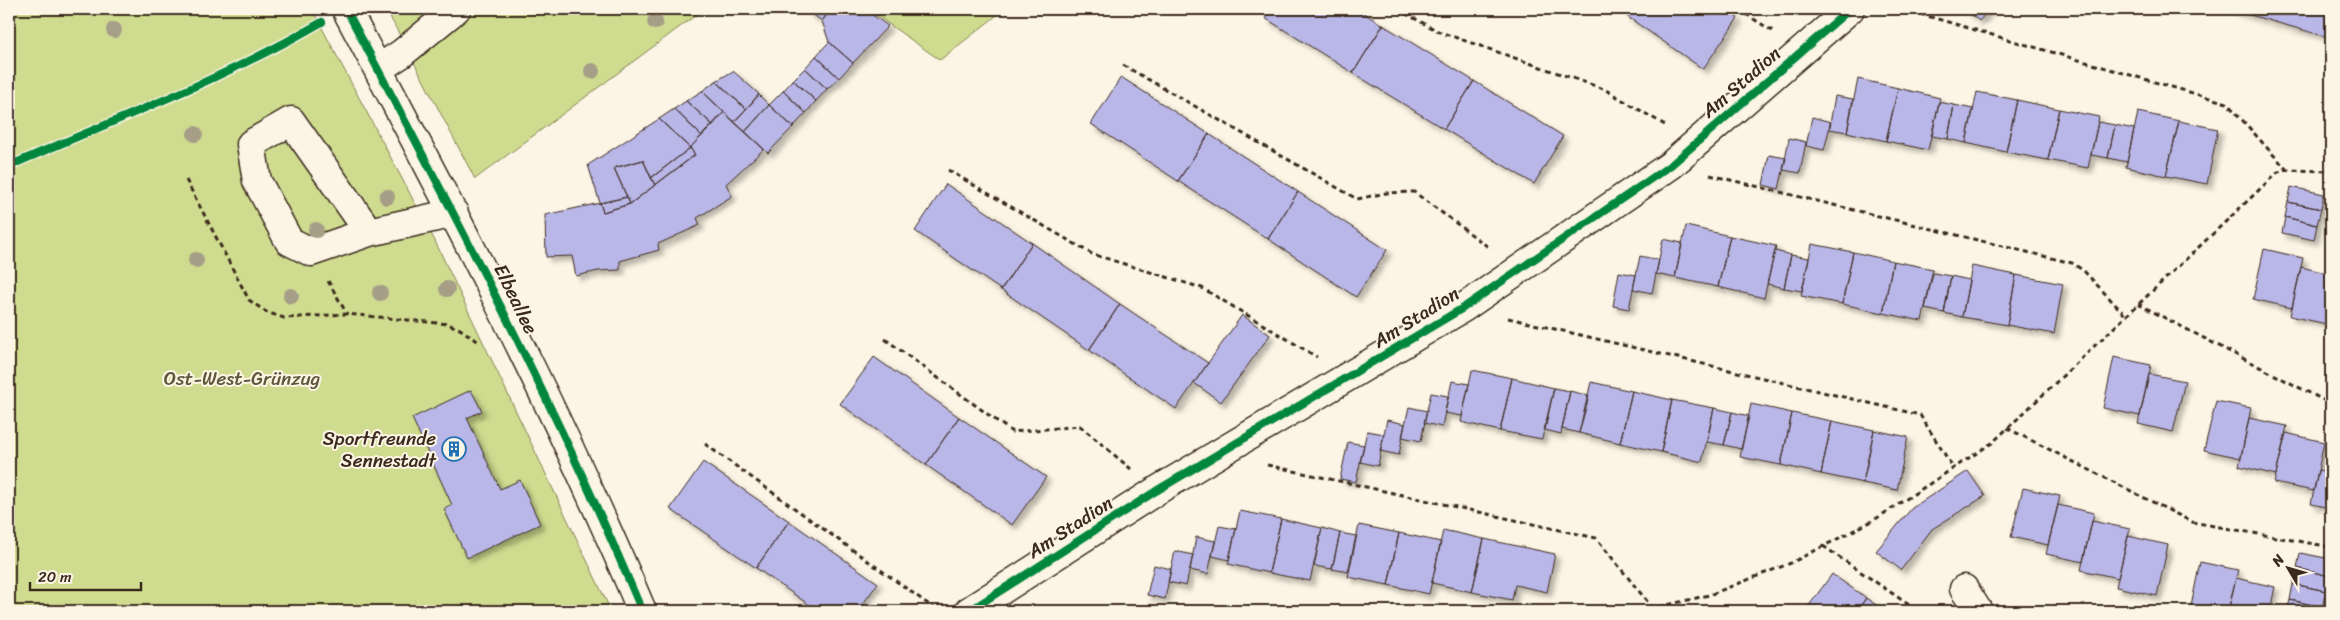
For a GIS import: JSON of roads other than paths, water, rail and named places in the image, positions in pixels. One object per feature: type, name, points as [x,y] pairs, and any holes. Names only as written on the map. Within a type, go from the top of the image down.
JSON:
[{"type":"street","name":"Elbeallee","points":[[346,9],[454,213],[564,434],[642,611]]},
{"type":"street","points":[[378,69],[400,54],[456,9]]},
{"type":"street","name":"Am Stadion","points":[[969,611],[1156,491],[1463,308],[1517,269],[1671,165],[1850,9]]},
{"type":"street","points":[[369,232],[292,121],[251,144],[257,181],[289,241],[311,252],[369,232],[454,213]]},
{"type":"place","name":"Sportfreunde Sennestadt","points":[[454,449]]},
{"type":"park label","name":"Ost-West-Grünzug","points":[[242,378]]}]
